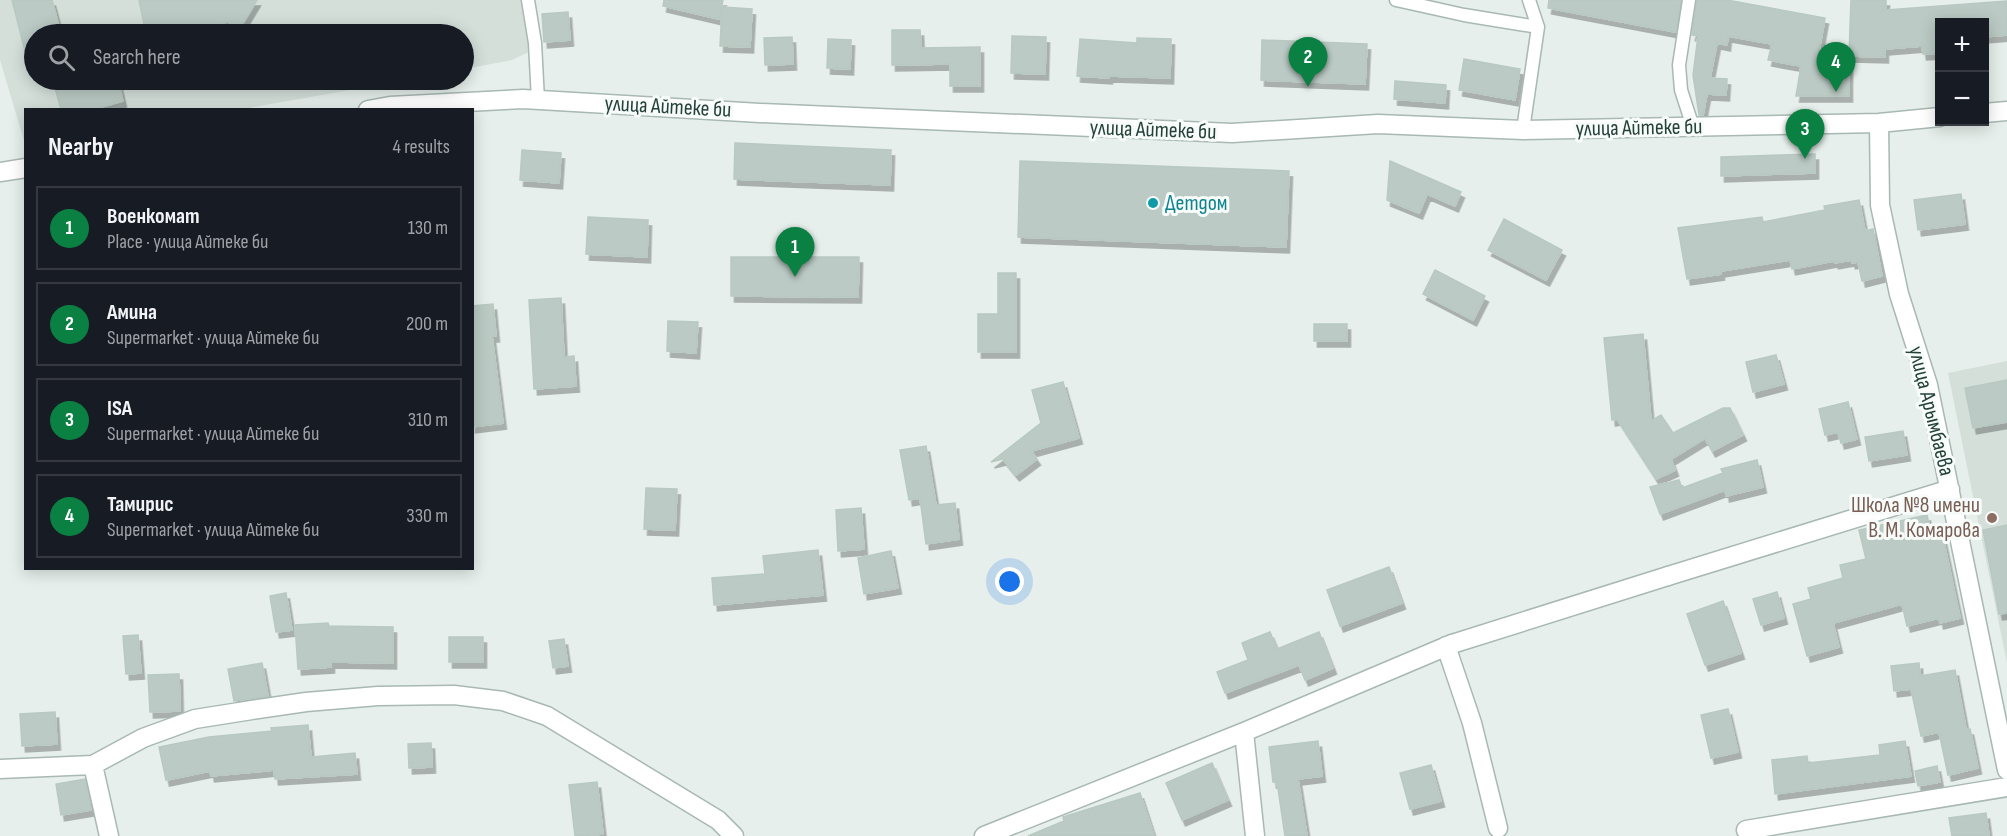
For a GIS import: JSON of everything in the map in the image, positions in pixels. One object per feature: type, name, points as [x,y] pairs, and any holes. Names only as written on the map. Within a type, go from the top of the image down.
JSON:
[{"type":"street","name":"улица Айтеке би","points":[[379,108],[537,100],[760,113],[1232,133],[1378,124],[1523,130],[1879,123],[1935,117]]},
{"type":"street","points":[[1989,113],[2007,111]]},
{"type":"street","name":"улица Арымбаева","points":[[1879,123],[1880,206],[1899,294],[1928,385],[2007,770]]},
{"type":"street","points":[[0,172],[24,168]]},
{"type":"street","points":[[984,836],[1244,732],[1449,645],[1950,489]]},
{"type":"street","points":[[1449,645],[1473,723],[1498,828]]},
{"type":"street","points":[[0,769],[93,765],[142,738],[195,719],[306,702],[378,696],[454,695],[503,701],[547,716],[718,820],[734,836]]},
{"type":"street","points":[[1244,732],[1255,836]]},
{"type":"street","points":[[93,765],[109,836]]},
{"type":"street","points":[[1746,830],[2007,787]]},
{"type":"lane","points":[[528,0],[535,43],[537,100]]},
{"type":"lane","points":[[1396,0],[1464,15],[1538,27]]},
{"type":"lane","points":[[1523,130],[1538,27],[1529,0]]},
{"type":"lane","points":[[1689,0],[1680,65],[1681,90],[1693,127]]},
{"type":"shaded area","points":[[0,0],[521,0],[529,52],[512,60],[474,67],[474,24],[24,24],[24,90],[350,90],[249,108],[24,108],[24,141],[0,60]]},
{"type":"shaded area","name":"Школа №8 имени В. М. Комарова","points":[[2007,361],[2007,663],[1948,373]]},
{"type":"building","points":[[12,0],[52,0],[58,24],[24,24],[24,47]]},
{"type":"building","points":[[139,0],[257,0],[243,24],[228,22],[144,24]]},
{"type":"building","points":[[664,0],[723,0],[719,19],[663,6]]},
{"type":"building","points":[[1549,0],[1681,0],[1676,32],[1548,8]]},
{"type":"building","points":[[1697,0],[1727,0],[1825,18],[1817,62],[1849,62],[1849,96],[1796,96],[1801,66],[1768,60],[1772,44],[1728,36],[1727,45],[1717,43],[1710,78],[1727,79],[1726,95],[1707,94],[1703,115],[1699,115],[1693,75],[1698,36],[1692,35]]},
{"type":"building","points":[[1851,0],[1886,0],[1886,10],[2007,1],[2007,35],[1989,37],[1989,18],[1935,18],[1935,53],[1923,54],[1922,46],[1885,49],[1885,57],[1849,56]]},
{"type":"building","points":[[722,7],[752,9],[750,47],[720,46]]},
{"type":"building","points":[[568,12],[570,40],[544,42],[542,14]]},
{"type":"building","points":[[892,30],[920,30],[921,48],[980,47],[980,86],[950,86],[950,64],[892,65]]},
{"type":"building","points":[[1012,36],[1046,37],[1045,74],[1011,73]]},
{"type":"building","points":[[792,37],[793,64],[765,65],[764,38]]},
{"type":"building","points":[[1137,38],[1171,39],[1170,78],[1077,76],[1080,39],[1137,43]]},
{"type":"building","points":[[828,39],[851,40],[850,69],[827,68]]},
{"type":"building","points":[[1262,40],[1367,44],[1365,84],[1261,80]]},
{"type":"building","points":[[1464,59],[1520,69],[1515,100],[1459,90]]},
{"type":"building","points":[[1395,81],[1446,85],[1445,103],[1394,99]]},
{"type":"building","points":[[56,90],[120,90],[123,101],[98,108],[60,108]]},
{"type":"building","points":[[735,143],[891,150],[890,185],[734,179]]},
{"type":"building","points":[[522,150],[561,153],[559,183],[520,180]]},
{"type":"building","points":[[1815,154],[1815,173],[1721,176],[1721,157]]},
{"type":"building","name":"Детдом","points":[[1020,161],[1289,171],[1286,247],[1018,237]]},
{"type":"building","points":[[1390,161],[1461,192],[1455,206],[1427,194],[1419,213],[1387,200]]},
{"type":"building","points":[[1961,194],[1965,224],[1918,230],[1914,200]]},
{"type":"building","points":[[1859,200],[1865,231],[1873,229],[1882,276],[1862,281],[1858,262],[1852,263],[1851,260],[1792,269],[1790,260],[1687,279],[1678,228],[1762,217],[1763,222],[1825,210],[1824,206]]},
{"type":"building","points":[[588,217],[648,220],[647,257],[586,254]]},
{"type":"building","points":[[1504,219],[1562,250],[1546,280],[1488,250]]},
{"type":"building","points":[[731,257],[859,257],[858,297],[731,296]]},
{"type":"building","points":[[1435,270],[1485,296],[1473,320],[1423,294]]},
{"type":"building","points":[[998,273],[1016,273],[1016,352],[978,352],[978,314],[998,314]]},
{"type":"building","points":[[561,298],[564,357],[574,356],[576,386],[534,389],[529,300]]},
{"type":"building","points":[[493,304],[496,336],[492,336],[503,423],[474,427],[474,306]]},
{"type":"building","points":[[668,321],[698,322],[696,353],[667,351]]},
{"type":"building","points":[[1314,324],[1347,324],[1347,341],[1314,341]]},
{"type":"building","points":[[1643,334],[1651,421],[1661,415],[1673,433],[1723,408],[1730,408],[1743,435],[1712,451],[1705,438],[1671,459],[1675,470],[1656,479],[1617,419],[1612,420],[1604,338]]},
{"type":"building","points":[[1776,355],[1784,384],[1753,392],[1746,362]]},
{"type":"building","points":[[2007,380],[2007,422],[1973,428],[1965,388]]},
{"type":"building","points":[[1063,382],[1079,438],[1031,451],[1037,459],[1016,475],[1003,459],[991,462],[1041,423],[1032,390]]},
{"type":"building","points":[[1848,402],[1857,439],[1841,443],[1838,432],[1825,435],[1819,409]]},
{"type":"building","points":[[1903,431],[1907,455],[1869,461],[1865,437]]},
{"type":"building","points":[[926,446],[936,505],[955,503],[959,539],[926,544],[920,498],[909,500],[900,450]]},
{"type":"building","points":[[1757,460],[1763,487],[1726,496],[1725,490],[1660,514],[1650,487],[1679,480],[1682,488],[1723,473],[1721,469]]},
{"type":"building","points":[[646,488],[677,489],[675,530],[644,529]]},
{"type":"building","points":[[861,508],[864,549],[838,551],[836,510]]},
{"type":"building","points":[[1927,515],[1931,535],[1942,533],[1960,618],[1940,623],[1939,618],[1907,626],[1902,604],[1833,623],[1839,647],[1807,656],[1793,604],[1811,599],[1808,588],[1843,578],[1840,565],[1866,559],[1859,530]]},
{"type":"building","points":[[2007,525],[2007,613],[1999,614],[1983,530]]},
{"type":"building","points":[[818,550],[823,595],[714,605],[712,578],[765,574],[763,556]]},
{"type":"building","points":[[891,551],[898,588],[864,594],[858,558]]},
{"type":"building","points":[[1389,567],[1402,603],[1340,626],[1327,590]]},
{"type":"building","points":[[1777,592],[1784,618],[1761,625],[1753,599]]},
{"type":"building","points":[[286,593],[292,630],[276,632],[270,596]]},
{"type":"building","points":[[1723,601],[1741,653],[1705,665],[1687,614]]},
{"type":"building","points":[[328,623],[329,626],[393,627],[393,663],[331,662],[331,667],[298,669],[295,625]]},
{"type":"building","points":[[1270,632],[1277,649],[1319,632],[1333,668],[1305,680],[1299,665],[1225,693],[1217,672],[1248,660],[1242,643]]},
{"type":"building","points":[[138,635],[141,673],[126,674],[123,636]]},
{"type":"building","points":[[449,637],[483,637],[483,662],[449,662]]},
{"type":"building","points":[[564,639],[568,666],[553,668],[549,641]]},
{"type":"building","points":[[262,663],[268,696],[234,701],[228,669]]},
{"type":"building","points":[[1919,663],[1920,676],[1955,670],[1966,729],[1970,729],[1978,768],[1948,775],[1939,732],[1921,736],[1911,689],[1894,691],[1891,666]]},
{"type":"building","points":[[179,674],[180,711],[150,712],[148,675]]},
{"type":"building","points":[[1728,709],[1738,752],[1711,758],[1701,715]]},
{"type":"building","points":[[55,712],[57,744],[22,746],[20,714]]},
{"type":"building","points":[[308,725],[311,757],[355,753],[357,774],[275,779],[274,770],[211,776],[210,771],[166,780],[159,747],[209,737]]},
{"type":"building","points":[[1318,741],[1322,776],[1298,779],[1307,836],[1285,836],[1277,782],[1273,782],[1269,747]]},
{"type":"building","points":[[1905,741],[1911,776],[1775,794],[1772,760],[1807,756],[1808,763],[1880,755],[1879,745]]},
{"type":"building","points":[[431,743],[432,767],[409,768],[408,744]]},
{"type":"building","points":[[1212,763],[1228,800],[1182,820],[1166,783]]},
{"type":"building","points":[[1431,765],[1441,801],[1410,809],[1400,773]]},
{"type":"building","points":[[1937,766],[1940,782],[1918,786],[1915,771]]},
{"type":"building","points":[[85,779],[91,810],[61,815],[56,784]]},
{"type":"building","points":[[597,782],[603,834],[575,836],[569,785]]},
{"type":"building","points":[[1140,793],[1154,836],[1028,836],[1064,821],[1063,817]]},
{"type":"building","points":[[1986,813],[1989,836],[1952,836],[1949,818]]},
{"type":"place","name":"Амина","points":[[1308,87]]},
{"type":"place","name":"Тамирис","points":[[1836,92]]},
{"type":"place","name":"ISA","points":[[1805,159]]},
{"type":"place","name":"Детдом","points":[[1153,203]]},
{"type":"place","name":"Военкомат","points":[[795,277]]},
{"type":"place","name":"Школа №8 имени В. М. Комарова","points":[[1992,518]]}]
